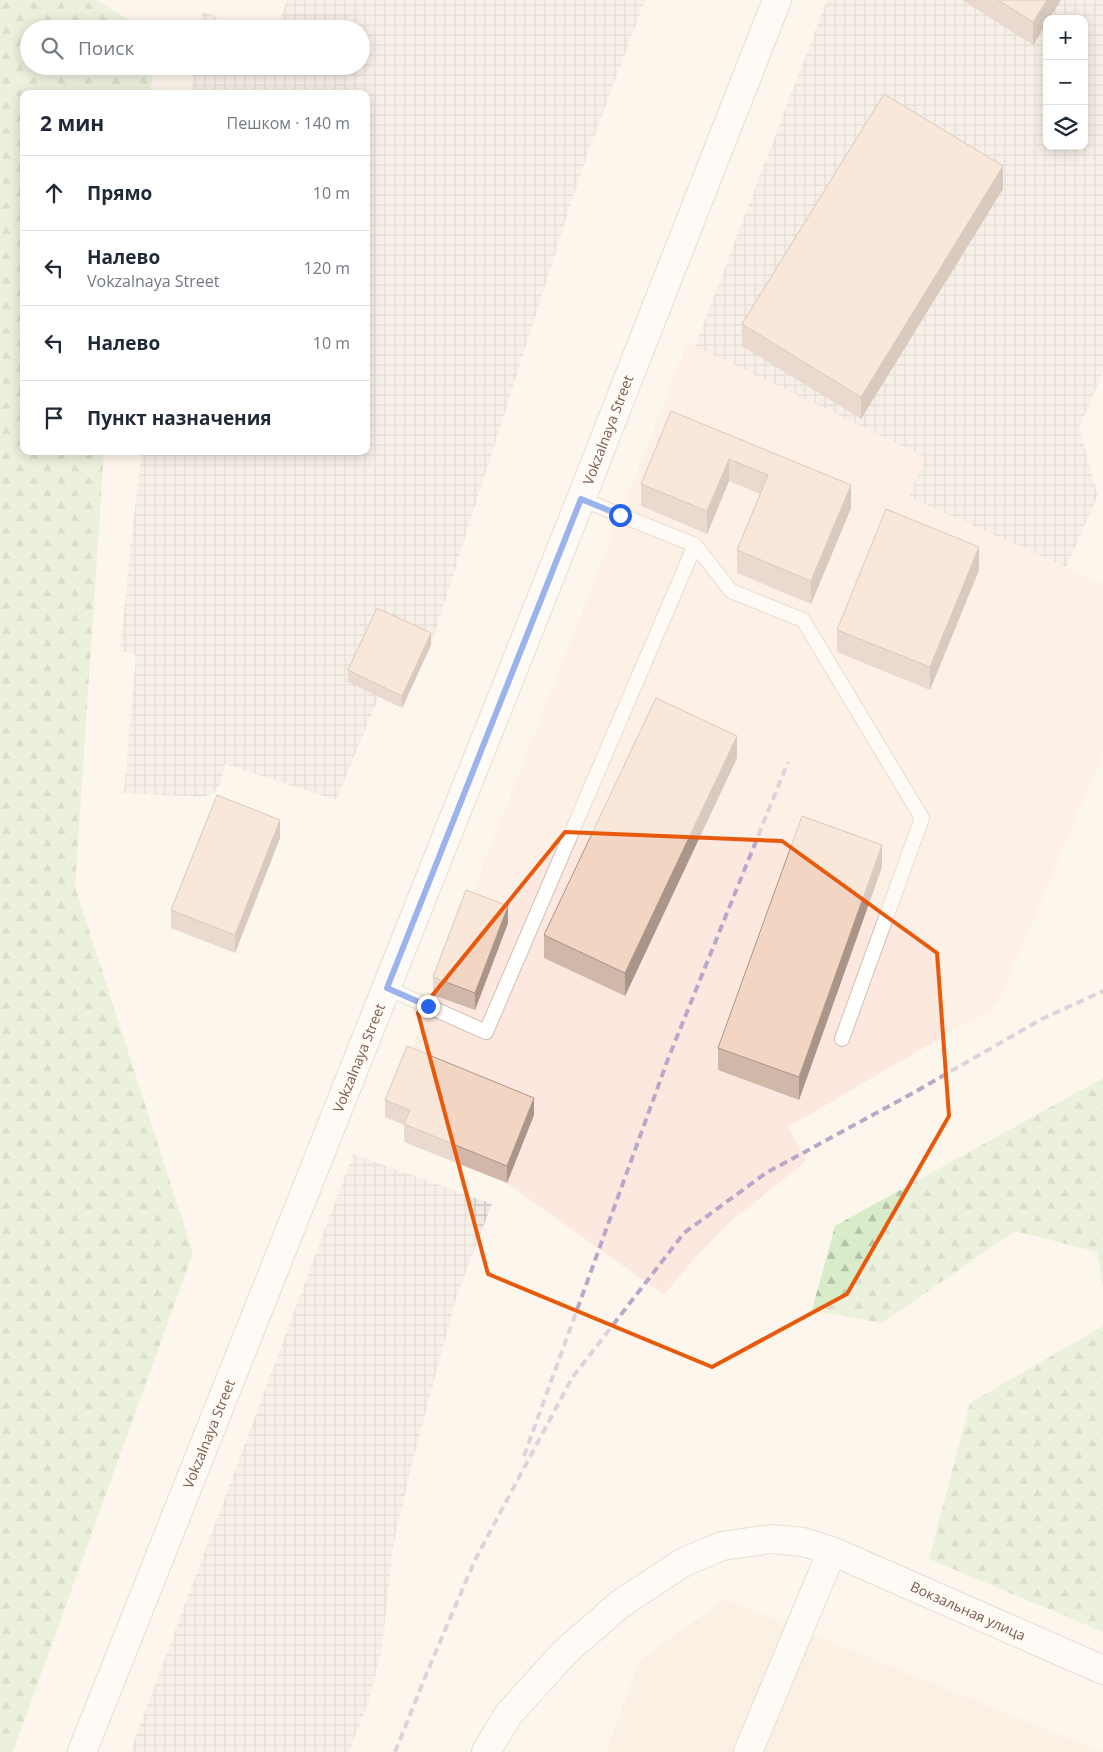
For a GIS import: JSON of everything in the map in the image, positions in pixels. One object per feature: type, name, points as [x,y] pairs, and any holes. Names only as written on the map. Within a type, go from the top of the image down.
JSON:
[{"type":"street","name":"Vokzalnaya Street","points":[[82,1752],[581,499],[777,0]]},
{"type":"street","name":"Вокзальная улица","points":[[486,1752],[508,1715],[564,1653],[620,1604],[684,1562],[722,1546],[771,1539],[803,1542],[832,1551],[1103,1670]]},
{"type":"street","points":[[748,1752],[832,1551]]},
{"type":"lane","points":[[581,499],[695,545],[731,591],[803,620],[922,818],[842,1039]]},
{"type":"lane","points":[[387,988],[486,1032],[695,545]]},
{"type":"highlighted area","points":[[565,832],[782,841],[937,953],[949,1116],[847,1294],[712,1367],[488,1274],[418,1013]]},
{"type":"shaded area","points":[[287,0],[645,0],[582,169],[431,645],[402,708],[379,697],[336,800],[225,764],[220,784],[215,792],[204,797],[124,793],[136,655],[120,651],[142,455],[370,455],[370,90],[191,90],[193,75],[370,75],[370,20],[279,20]]},
{"type":"shaded area","points":[[827,0],[1103,0],[1103,372],[1079,428],[1098,496],[1066,567],[909,497],[925,457],[695,346]]},
{"type":"shaded area","points":[[202,11],[222,20],[201,20]]},
{"type":"shaded area","points":[[687,343],[925,457],[909,497],[1103,584],[1103,753],[997,1005],[788,1127],[806,1161],[730,1222],[694,1259],[664,1295],[507,1183],[410,1127],[385,1117]]},
{"type":"shaded area","points":[[353,1154],[492,1204],[457,1295],[413,1460],[393,1547],[382,1648],[369,1700],[349,1752],[130,1752]]},
{"type":"shaded area","points":[[725,1599],[1103,1752],[606,1752],[640,1660]]},
{"type":"green space","points":[[0,0],[96,0],[128,20],[20,20],[20,75],[153,75],[151,90],[20,90],[20,455],[104,455],[75,887],[193,1253],[13,1752],[0,1752]]},
{"type":"green space","points":[[1103,1078],[1103,1288],[1097,1252],[1015,1231],[882,1323],[812,1310],[835,1226]]},
{"type":"green space","points":[[1103,1326],[1103,1632],[929,1559],[970,1403]]},
{"type":"building","points":[[998,0],[1047,0],[1033,22]]},
{"type":"building","points":[[884,94],[1003,166],[861,397],[742,324]]},
{"type":"building","points":[[671,411],[851,485],[811,581],[737,550],[768,475],[729,459],[707,511],[641,484]]},
{"type":"building","points":[[886,509],[979,547],[930,667],[837,630]]},
{"type":"building","points":[[377,608],[431,633],[402,696],[348,670]]},
{"type":"building","points":[[656,698],[737,736],[625,973],[544,935]]},
{"type":"building","points":[[217,795],[280,820],[235,935],[171,910]]},
{"type":"building","points":[[802,816],[882,845],[799,1077],[718,1048]]},
{"type":"building","points":[[466,890],[508,906],[475,993],[433,977]]},
{"type":"building","points":[[407,1046],[534,1098],[507,1166],[404,1124],[410,1110],[385,1100]]},
{"type":"railway","points":[[524,1456],[668,1059],[788,762]]},
{"type":"railway","points":[[395,1752],[475,1560],[572,1378],[684,1233],[766,1173],[913,1093],[1042,1019],[1103,991]]},
{"type":"route","points":[[428,1006],[387,988],[581,499],[620,515]]}]
